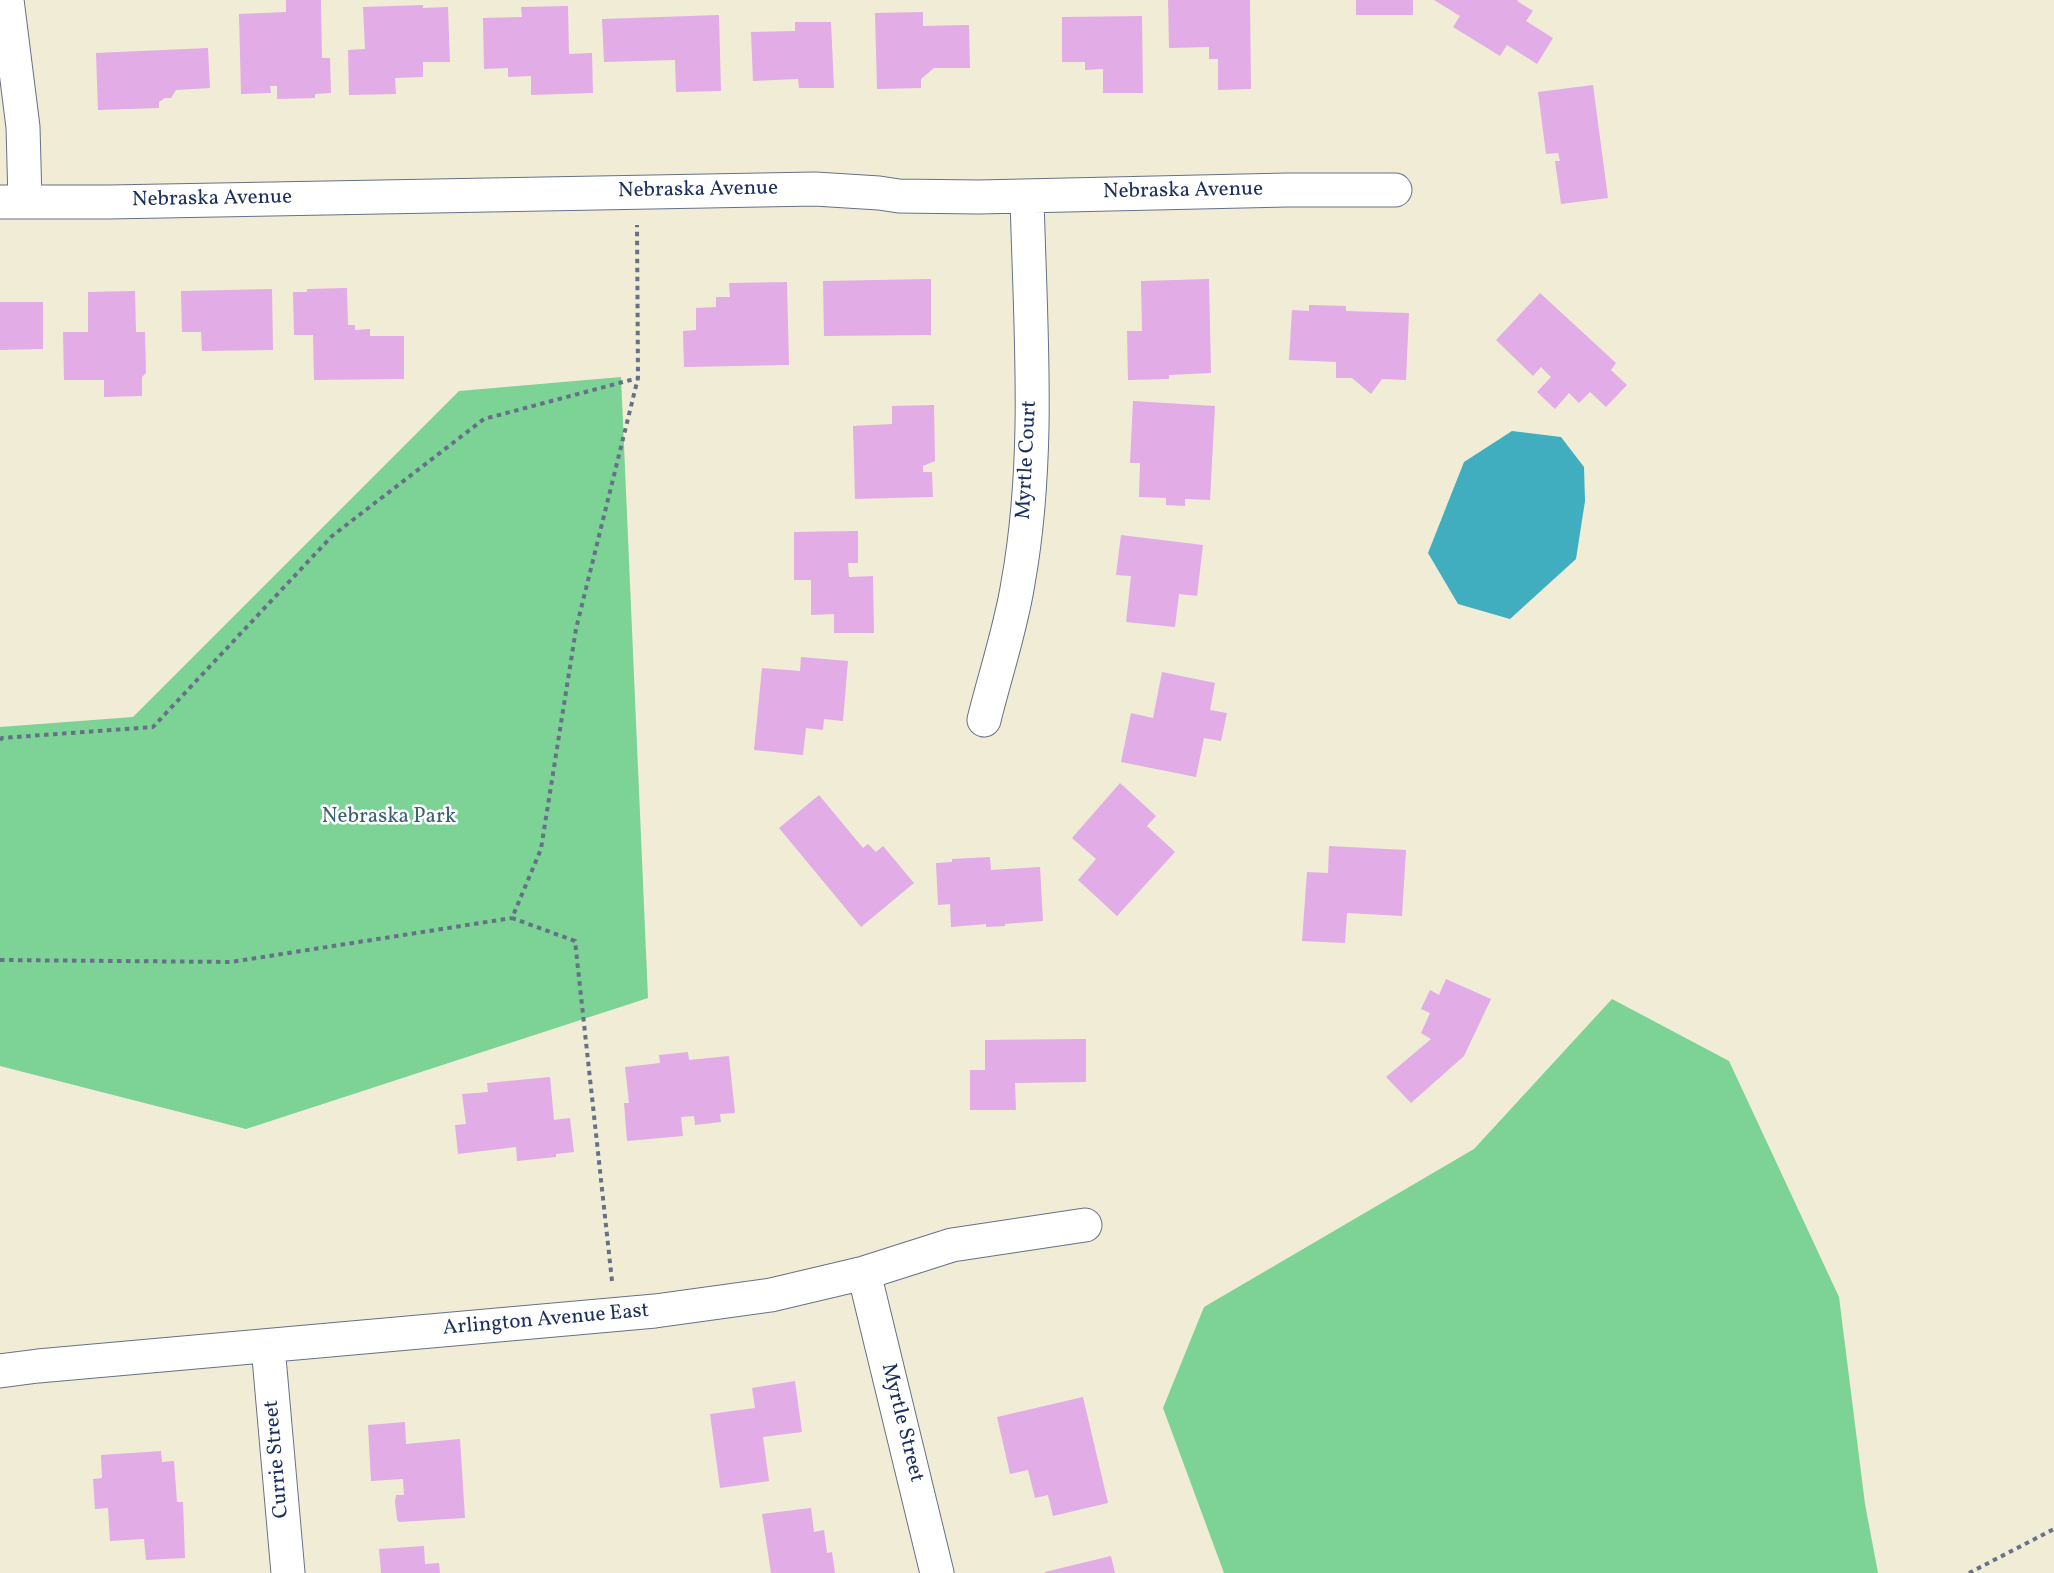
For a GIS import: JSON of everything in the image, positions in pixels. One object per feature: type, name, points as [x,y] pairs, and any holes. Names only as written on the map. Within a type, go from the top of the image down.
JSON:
[{"type":"street","points":[[7,0],[23,127],[12,201]]},
{"type":"street","name":"Nebraska Avenue","points":[[12,201],[109,202],[815,189],[899,196],[1395,190]]},
{"type":"street","name":"Myrtle Court","points":[[984,720],[1018,583],[1029,494],[1032,425],[1027,196]]},
{"type":"street","name":"Arlington Avenue East","points":[[0,1371],[655,1311],[771,1294],[864,1273],[952,1245],[1085,1225]]},
{"type":"street","name":"Myrtle Street","points":[[864,1273],[937,1573]]},
{"type":"street","name":"Currie Street","points":[[268,1346],[288,1573]]},
{"type":"path","points":[[512,918],[541,849],[576,629],[638,378],[637,192]]},
{"type":"path","points":[[0,740],[2,738],[153,727],[332,536],[484,418],[638,378]]},
{"type":"path","points":[[0,960],[231,962],[512,918],[575,941],[616,1314]]},
{"type":"path","points":[[1969,1573],[2054,1529]]},
{"type":"green space","name":"Nebraska Park","points":[[621,377],[648,998],[246,1129],[0,1066],[0,727],[133,717],[459,391]]},
{"type":"green space","points":[[1612,999],[1729,1061],[1839,1297],[1865,1504],[1878,1573],[1224,1573],[1163,1408],[1204,1307],[1474,1149]]},
{"type":"water","points":[[1512,431],[1561,437],[1584,467],[1585,501],[1576,559],[1510,619],[1458,604],[1428,553],[1464,462]]},
{"type":"building","points":[[286,0],[321,0],[322,58],[330,58],[331,93],[315,94],[315,98],[277,99],[277,86],[270,86],[271,93],[241,94],[239,14],[286,12]]},
{"type":"building","points":[[1168,0],[1250,0],[1251,89],[1218,90],[1218,59],[1209,59],[1209,47],[1169,48]]},
{"type":"building","points":[[1356,0],[1413,0],[1413,15],[1356,15]]},
{"type":"building","points":[[1434,0],[1518,0],[1533,11],[1526,21],[1553,38],[1537,64],[1507,45],[1500,56],[1453,27],[1460,16]]},
{"type":"building","points":[[423,5],[423,8],[448,7],[450,62],[423,62],[423,77],[395,78],[396,94],[349,95],[348,50],[365,49],[363,7]]},
{"type":"building","points":[[568,6],[569,54],[592,53],[593,93],[531,95],[531,76],[508,77],[508,68],[484,69],[483,18],[522,17],[521,7]]},
{"type":"building","points":[[923,12],[923,26],[969,25],[970,68],[934,68],[921,79],[921,88],[877,89],[875,13]]},
{"type":"building","points":[[719,15],[721,91],[676,92],[675,60],[604,62],[602,19]]},
{"type":"building","points":[[1142,16],[1143,93],[1103,93],[1103,69],[1085,70],[1085,62],[1062,62],[1062,17]]},
{"type":"building","points":[[795,22],[831,22],[834,88],[799,88],[798,79],[753,81],[751,32],[795,31]]},
{"type":"building","points":[[208,48],[210,88],[176,90],[171,98],[165,98],[159,102],[159,108],[98,110],[96,53]]},
{"type":"building","points":[[1593,85],[1608,198],[1561,204],[1555,161],[1560,161],[1558,153],[1546,154],[1538,92]]},
{"type":"building","points":[[931,279],[931,335],[824,336],[823,281]]},
{"type":"building","points":[[1209,279],[1211,373],[1169,375],[1169,379],[1128,380],[1127,331],[1142,331],[1141,281]]},
{"type":"building","points":[[787,282],[789,365],[684,367],[683,331],[696,330],[696,308],[716,307],[716,297],[730,297],[729,283]]},
{"type":"building","points":[[347,288],[348,325],[355,325],[355,330],[370,329],[370,336],[404,336],[404,379],[314,380],[313,335],[294,335],[293,292],[307,292],[307,289]]},
{"type":"building","points":[[272,289],[273,350],[202,351],[201,332],[182,332],[181,291]]},
{"type":"building","points":[[135,291],[136,332],[145,332],[146,373],[142,377],[142,396],[104,397],[104,380],[64,380],[63,332],[88,332],[88,292]]},
{"type":"building","points":[[1540,293],[1616,363],[1611,370],[1627,385],[1606,407],[1590,392],[1579,403],[1569,393],[1555,409],[1537,392],[1551,377],[1541,367],[1533,376],[1496,340]]},
{"type":"building","points":[[0,302],[43,302],[43,349],[0,350]]},
{"type":"building","points":[[1309,305],[1346,306],[1346,311],[1409,313],[1406,380],[1382,379],[1371,394],[1352,378],[1336,378],[1336,362],[1289,360],[1292,310],[1309,311]]},
{"type":"building","points":[[1133,401],[1215,406],[1210,500],[1185,499],[1185,506],[1166,505],[1166,498],[1139,497],[1140,463],[1130,463]]},
{"type":"building","points":[[934,405],[935,461],[923,466],[923,472],[932,472],[933,497],[855,499],[853,426],[892,424],[892,406]]},
{"type":"building","points":[[858,531],[858,563],[848,563],[849,577],[873,576],[874,633],[834,633],[834,614],[811,615],[811,580],[794,580],[794,532]]},
{"type":"building","points":[[1121,535],[1203,545],[1197,596],[1179,594],[1175,627],[1126,622],[1131,576],[1116,575]]},
{"type":"building","points":[[801,657],[848,661],[843,721],[824,719],[823,730],[806,728],[803,755],[754,750],[762,668],[800,671]]},
{"type":"building","points":[[1162,672],[1215,683],[1210,710],[1227,713],[1221,741],[1204,738],[1196,777],[1121,762],[1131,713],[1153,718]]},
{"type":"building","points":[[1120,783],[1156,816],[1147,826],[1175,852],[1117,916],[1078,880],[1096,859],[1072,838]]},
{"type":"building","points":[[819,795],[863,848],[868,844],[876,852],[883,846],[914,883],[861,927],[779,828]]},
{"type":"building","points":[[1329,846],[1406,850],[1402,916],[1347,913],[1345,943],[1302,941],[1307,872],[1328,873]]},
{"type":"building","points":[[990,857],[991,870],[1040,867],[1043,921],[1005,924],[1005,926],[986,927],[986,924],[951,927],[950,904],[938,905],[936,863],[952,862],[952,859]]},
{"type":"building","points":[[1446,979],[1491,999],[1464,1056],[1411,1103],[1386,1077],[1431,1039],[1421,1033],[1430,1013],[1421,1009],[1430,990],[1439,995]]},
{"type":"building","points":[[1086,1039],[1086,1082],[1015,1083],[1016,1110],[970,1110],[970,1070],[985,1070],[985,1040]]},
{"type":"building","points":[[688,1052],[689,1060],[729,1056],[735,1113],[720,1114],[721,1122],[695,1125],[694,1116],[681,1117],[683,1136],[627,1141],[624,1103],[629,1103],[625,1067],[660,1063],[659,1055]]},
{"type":"building","points":[[550,1077],[554,1120],[570,1118],[574,1152],[556,1154],[556,1157],[517,1161],[516,1147],[458,1154],[455,1125],[466,1124],[462,1094],[488,1092],[487,1083]]},
{"type":"building","points":[[795,1381],[802,1432],[763,1437],[769,1481],[720,1488],[710,1414],[755,1408],[752,1388]]},
{"type":"building","points":[[1083,1397],[1108,1503],[1053,1516],[1048,1495],[1035,1498],[1028,1470],[1010,1474],[997,1417]]},
{"type":"building","points":[[405,1422],[406,1444],[460,1439],[465,1518],[399,1522],[395,1502],[396,1495],[404,1495],[403,1479],[371,1481],[368,1425]]},
{"type":"building","points":[[161,1451],[162,1462],[174,1461],[177,1502],[183,1502],[185,1558],[146,1560],[144,1539],[110,1541],[108,1508],[95,1509],[93,1479],[102,1478],[101,1455]]},
{"type":"building","points":[[811,1508],[814,1532],[824,1530],[827,1553],[832,1552],[835,1573],[771,1573],[762,1514]]},
{"type":"building","points":[[424,1546],[425,1564],[439,1563],[440,1573],[381,1573],[379,1549]]},
{"type":"building","points":[[1111,1556],[1115,1573],[1045,1573],[1045,1572]]}]
